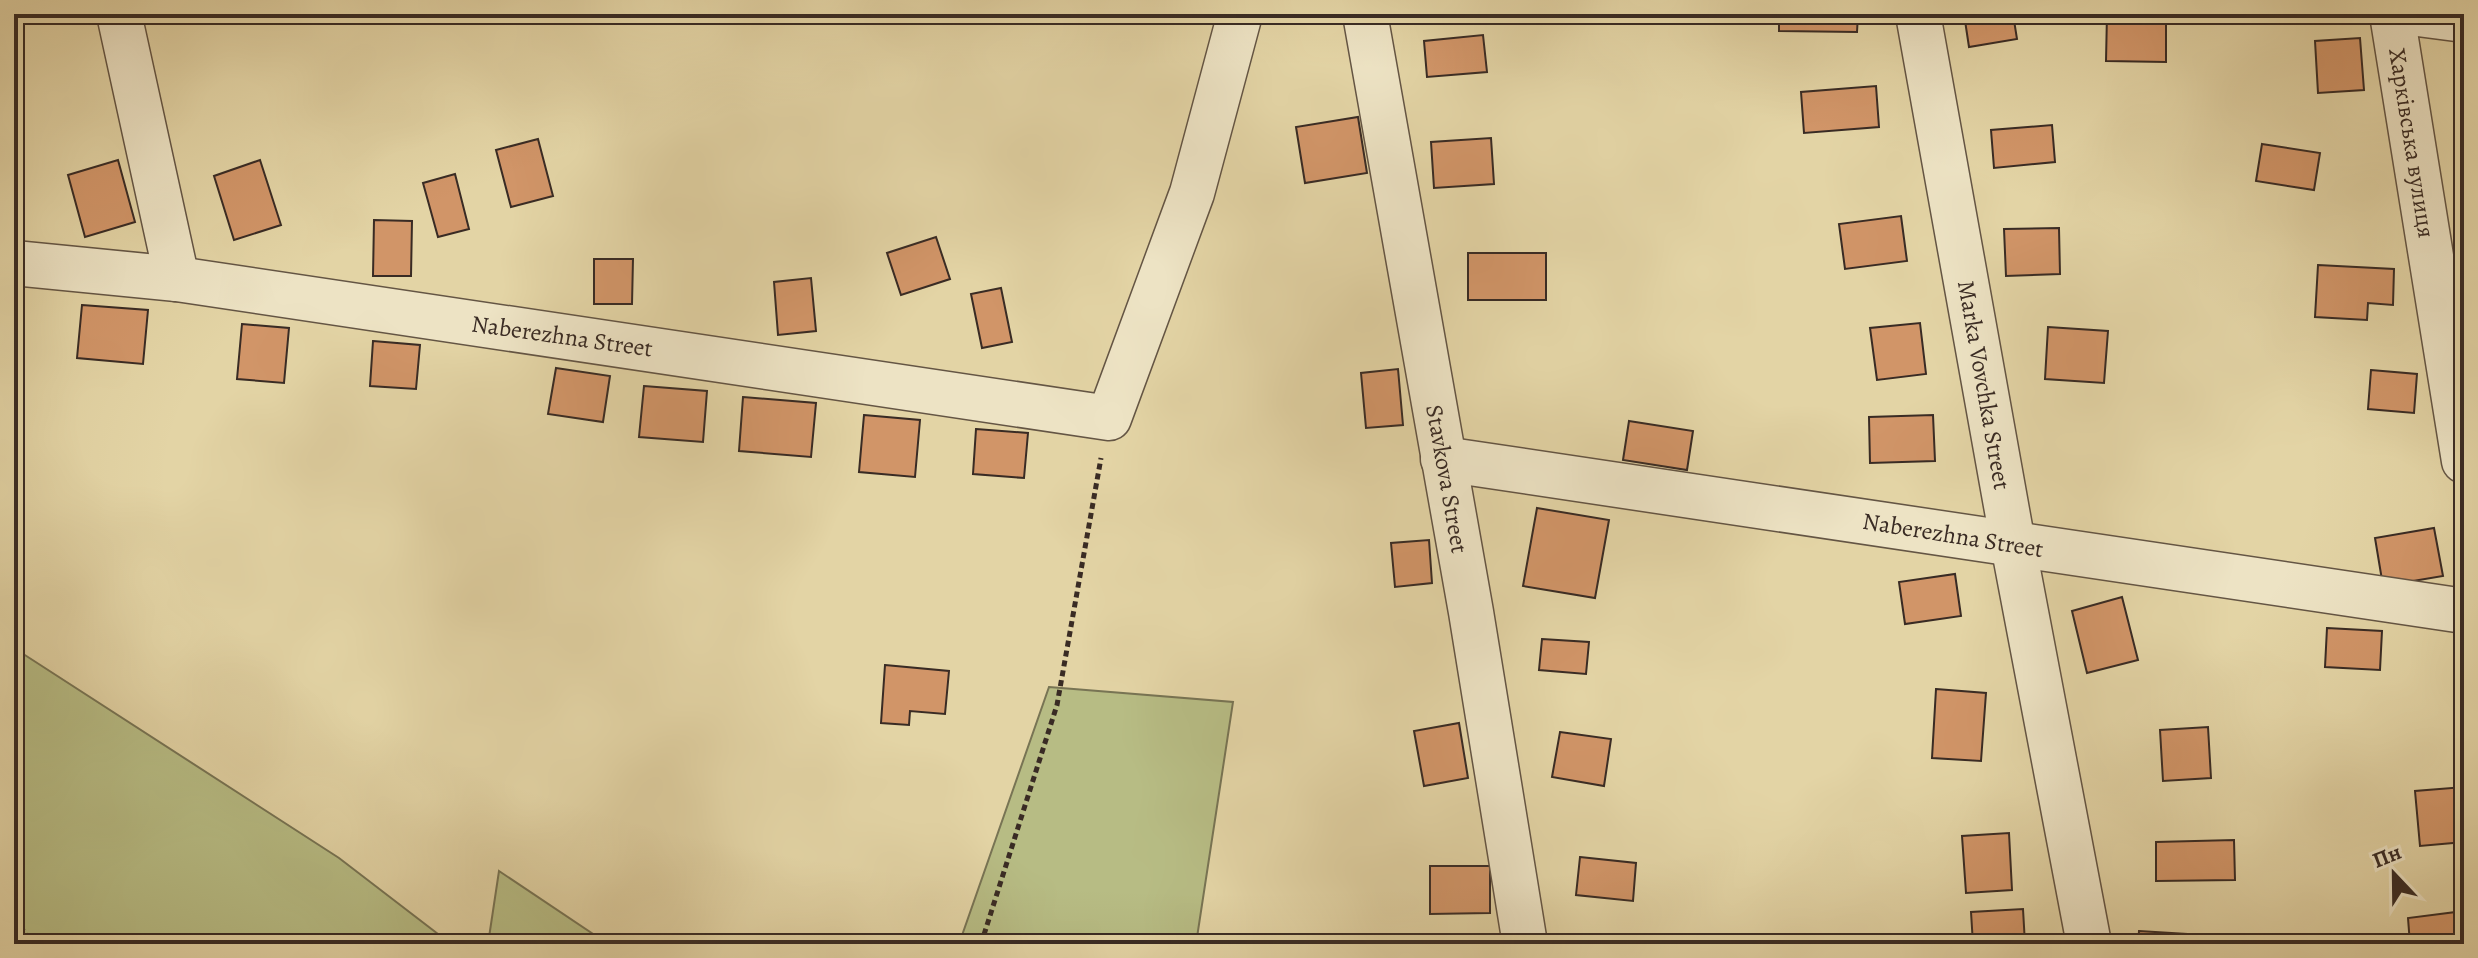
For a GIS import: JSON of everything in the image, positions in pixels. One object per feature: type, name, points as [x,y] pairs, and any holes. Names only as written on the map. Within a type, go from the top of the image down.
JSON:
[{"type":"street","points":[[119,14],[177,279]]},
{"type":"street","points":[[1109,418],[1192,193],[1240,14]]},
{"type":"street","name":"Stavkova Street","points":[[1365,14],[1474,627],[1525,944]]},
{"type":"street","name":"Marka Vovchka Street","points":[[1918,14],[2013,544],[2089,944]]},
{"type":"street","name":"Харківська вулиця","points":[[2392,14],[2464,461]]},
{"type":"street","points":[[2418,14],[2464,20]]},
{"type":"street","name":"Naberezhna Street","points":[[14,263],[177,279],[1109,418]]},
{"type":"street","name":"Naberezhna Street","points":[[1443,459],[2464,611]]},
{"type":"path","points":[[981,944],[1057,705],[1109,418]]},
{"type":"path","points":[[14,918],[33,944]]},
{"type":"green space","points":[[14,648],[339,858],[451,944],[14,944]]},
{"type":"green space","points":[[1049,687],[1233,702],[1196,944],[959,944]]},
{"type":"green space","points":[[499,871],[608,944],[488,944]]},
{"type":"building","points":[[1779,14],[1858,14],[1857,32],[1779,31]]},
{"type":"building","points":[[1964,14],[2013,14],[2017,39],[1969,47]]},
{"type":"building","points":[[2107,14],[2166,15],[2166,62],[2106,61]]},
{"type":"building","points":[[1483,35],[1487,72],[1427,77],[1424,41]]},
{"type":"building","points":[[2360,38],[2364,90],[2318,93],[2315,41]]},
{"type":"building","points":[[1876,86],[1879,127],[1804,133],[1801,92]]},
{"type":"building","points":[[1358,117],[1367,173],[1305,183],[1296,127]]},
{"type":"building","points":[[2052,125],[2055,162],[1994,168],[1991,130]]},
{"type":"building","points":[[1491,138],[1494,184],[1434,188],[1431,142]]},
{"type":"building","points":[[538,139],[553,196],[511,207],[496,150]]},
{"type":"building","points":[[2262,144],[2320,153],[2314,190],[2256,181]]},
{"type":"building","points":[[118,160],[135,222],[85,237],[68,175]]},
{"type":"building","points":[[260,160],[281,225],[234,240],[214,176]]},
{"type":"building","points":[[455,174],[469,229],[438,237],[423,183]]},
{"type":"building","points":[[1901,216],[1907,261],[1845,269],[1839,224]]},
{"type":"building","points":[[374,220],[412,221],[411,276],[373,276]]},
{"type":"building","points":[[2059,228],[2060,274],[2006,276],[2004,229]]},
{"type":"building","points":[[936,237],[950,279],[901,295],[887,253]]},
{"type":"building","points":[[1468,253],[1546,253],[1546,300],[1468,300]]},
{"type":"building","points":[[594,259],[633,259],[632,304],[594,304]]},
{"type":"building","points":[[2318,265],[2394,269],[2393,305],[2368,303],[2367,320],[2315,317]]},
{"type":"building","points":[[811,278],[816,331],[778,335],[774,282]]},
{"type":"building","points":[[1001,288],[1012,342],[982,348],[971,294]]},
{"type":"building","points":[[82,305],[148,310],[143,364],[77,358]]},
{"type":"building","points":[[1920,323],[1926,374],[1877,380],[1870,328]]},
{"type":"building","points":[[242,324],[289,328],[284,383],[237,379]]},
{"type":"building","points":[[2048,327],[2108,331],[2104,383],[2045,379]]},
{"type":"building","points":[[373,341],[420,345],[416,389],[370,386]]},
{"type":"building","points":[[556,368],[610,376],[603,422],[548,414]]},
{"type":"building","points":[[1398,369],[1403,425],[1366,428],[1361,373]]},
{"type":"building","points":[[2371,370],[2417,374],[2414,413],[2368,409]]},
{"type":"building","points":[[644,386],[707,391],[703,442],[639,437]]},
{"type":"building","points":[[743,397],[816,403],[811,457],[739,451]]},
{"type":"building","points":[[864,415],[920,420],[915,477],[859,472]]},
{"type":"building","points":[[1933,415],[1935,461],[1870,463],[1869,417]]},
{"type":"building","points":[[1629,421],[1693,431],[1687,470],[1623,460]]},
{"type":"building","points":[[976,429],[1028,433],[1024,478],[973,474]]},
{"type":"building","points":[[1537,508],[1609,520],[1595,598],[1523,586]]},
{"type":"building","points":[[2434,528],[2443,576],[2383,586],[2375,538]]},
{"type":"building","points":[[1429,540],[1432,583],[1395,587],[1391,543]]},
{"type":"building","points":[[1955,574],[1961,616],[1905,624],[1899,582]]},
{"type":"building","points":[[2122,597],[2138,660],[2087,673],[2072,611]]},
{"type":"building","points":[[2327,628],[2382,631],[2380,670],[2325,667]]},
{"type":"building","points":[[1542,639],[1589,642],[1586,674],[1539,670]]},
{"type":"building","points":[[885,665],[949,671],[945,714],[910,711],[909,725],[881,723]]},
{"type":"building","points":[[1936,689],[1986,693],[1981,761],[1932,758]]},
{"type":"building","points":[[1459,723],[1468,778],[1424,786],[1414,731]]},
{"type":"building","points":[[2208,727],[2211,778],[2163,781],[2160,730]]},
{"type":"building","points":[[1560,732],[1611,739],[1604,786],[1552,777]]},
{"type":"building","points":[[2464,787],[2464,842],[2420,846],[2415,791]]},
{"type":"building","points":[[2009,833],[2012,890],[1966,893],[1962,836]]},
{"type":"building","points":[[2234,840],[2235,880],[2156,881],[2156,842]]},
{"type":"building","points":[[1580,857],[1636,863],[1633,901],[1576,895]]},
{"type":"building","points":[[1430,866],[1490,866],[1490,913],[1430,914]]},
{"type":"building","points":[[2023,909],[2025,944],[1973,944],[1971,912]]},
{"type":"building","points":[[2464,911],[2464,944],[2410,944],[2408,918]]},
{"type":"building","points":[[2139,931],[2203,935],[2203,944],[2138,944]]}]
